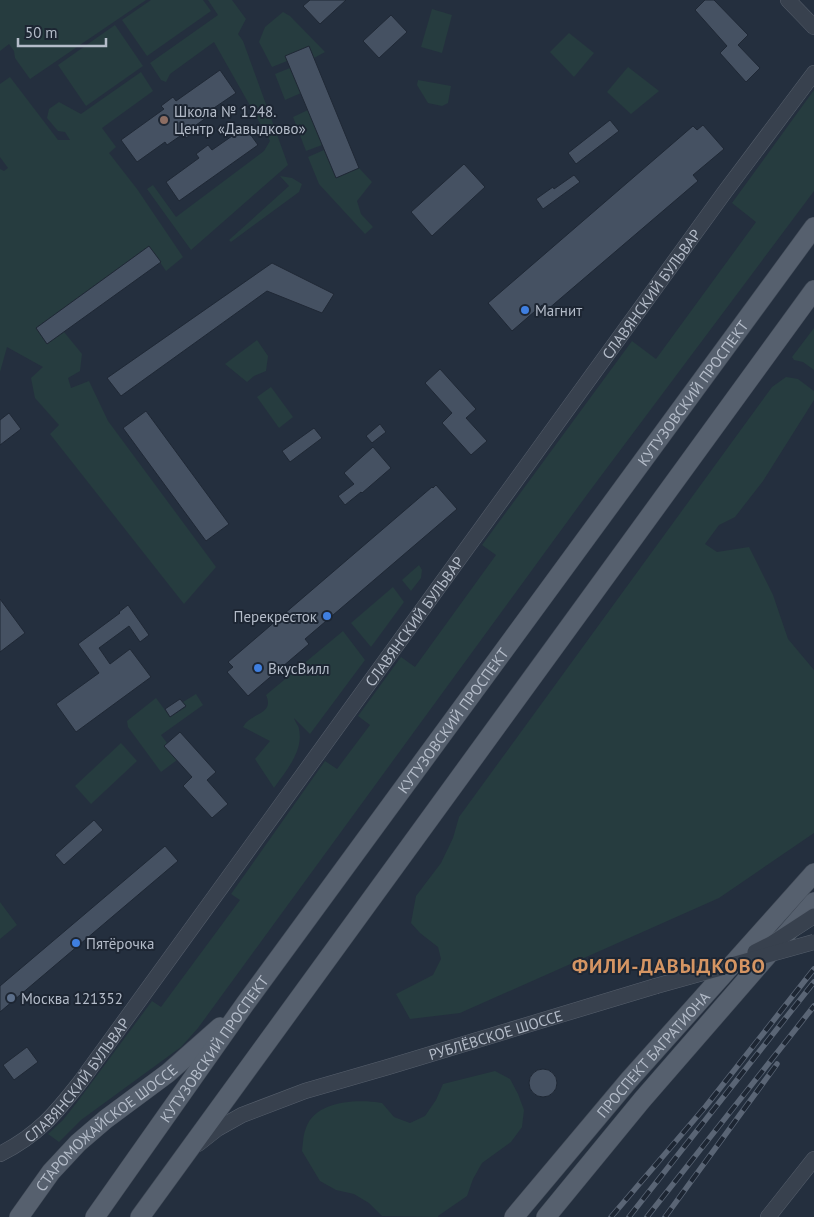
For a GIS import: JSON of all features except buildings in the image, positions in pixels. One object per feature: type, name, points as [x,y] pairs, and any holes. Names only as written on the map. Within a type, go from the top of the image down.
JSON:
[{"type":"main road","name":"КУТУЗОВСКИЙ ПРОСПЕКТ","points":[[96,1217],[245,1004],[814,227]]},
{"type":"main road","points":[[140,1217],[814,290]]},
{"type":"main road","name":"ПРОСПЕКТ БАГРАТИОНА","points":[[514,1217],[629,1080],[814,873]]},
{"type":"main road","name":"ПРОСПЕКТ БАГРАТИОНА","points":[[546,1217],[642,1100],[814,902]]},
{"type":"main road","name":"СТАРОМОЖАЙСКОЕ ШОССЕ","points":[[19,1217],[51,1172],[78,1143],[106,1119],[168,1073],[245,1004]]},
{"type":"street","points":[[788,0],[814,27]]},
{"type":"street","name":"СЛАВЯНСКИЙ БУЛЬВАР","points":[[0,1154],[30,1137],[49,1121],[82,1081],[729,186],[814,73]]},
{"type":"street","points":[[719,968],[771,944],[814,916]]},
{"type":"street","name":"РУБЛЁВСКОЕ ШОССЕ","points":[[187,1153],[226,1124],[274,1101],[656,986],[814,942]]},
{"type":"street","points":[[768,1217],[814,1159]]},
{"type":"green space","points":[[0,0],[146,0],[30,79],[15,58],[14,51],[9,44],[0,51]]},
{"type":"green space","points":[[151,0],[203,0],[211,11],[147,56],[122,20]]},
{"type":"green space","points":[[208,0],[232,0],[246,19],[238,34],[243,41],[288,165],[191,250],[147,189],[153,185],[176,217],[264,151],[270,141],[214,42],[170,74],[166,82],[161,80],[150,63],[218,15]]},
{"type":"green space","points":[[432,9],[452,15],[442,53],[421,47]]},
{"type":"green space","points":[[283,12],[290,16],[325,52],[314,58],[309,46],[287,61],[272,67],[259,42],[265,27]]},
{"type":"green space","points":[[115,25],[143,66],[86,106],[58,65]]},
{"type":"green space","points":[[569,33],[594,53],[574,77],[550,52]]},
{"type":"green space","points":[[628,67],[659,91],[631,114],[607,92]]},
{"type":"green space","points":[[290,68],[301,93],[285,100],[275,74]]},
{"type":"green space","points":[[141,72],[153,91],[102,128],[116,147],[109,153],[137,189],[183,257],[166,271],[149,246],[36,328],[47,344],[64,332],[82,354],[80,371],[68,378],[71,388],[89,381],[108,421],[216,567],[184,604],[50,434],[59,425],[35,398],[31,378],[43,367],[7,347],[0,372],[0,169],[4,171],[8,168],[0,157],[0,84],[10,77],[58,140],[70,140],[65,132],[58,131],[47,118],[49,109],[59,102],[81,114]]},
{"type":"green space","points":[[418,80],[451,86],[448,103],[442,106],[428,103],[417,85]]},
{"type":"green space","points":[[814,90],[814,191],[586,496],[198,1028],[181,1047],[81,1120],[59,1142],[48,1134],[63,1120],[78,1101],[152,1001],[161,1007],[240,900],[231,894],[325,761],[337,769],[370,725],[358,716],[401,657],[415,667],[496,555],[482,545],[632,341],[656,359],[756,222],[732,203]]},
{"type":"green space","points":[[308,110],[322,145],[306,151],[293,117]]},
{"type":"green space","points":[[324,150],[336,178],[359,168],[372,182],[357,201],[361,214],[373,227],[365,234],[319,184],[308,157]]},
{"type":"green space","points":[[280,176],[292,178],[302,184],[299,192],[231,242],[229,240],[289,186]]},
{"type":"green space","points":[[814,328],[814,370],[803,362],[794,360],[792,357]]},
{"type":"green space","points":[[257,340],[268,356],[266,371],[254,376],[247,382],[225,364]]},
{"type":"green space","points":[[786,377],[798,379],[814,391],[814,400],[763,481],[735,517],[719,525],[705,544],[717,552],[749,547],[773,595],[788,639],[814,670],[814,833],[719,898],[460,1013],[410,1019],[396,994],[433,975],[441,959],[438,947],[411,923],[416,896],[441,863],[453,838],[459,817],[772,387]]},
{"type":"green space","points":[[271,387],[293,417],[279,428],[257,397]]},
{"type":"green space","points":[[419,565],[422,570],[421,578],[411,591],[402,580]]},
{"type":"green space","points":[[393,587],[404,602],[371,647],[351,623]]},
{"type":"green space","points":[[343,631],[365,660],[310,734],[294,718],[299,728],[299,745],[288,768],[274,788],[255,759],[270,741],[243,727],[251,718],[265,710],[268,702],[266,695]]},
{"type":"green space","points":[[196,694],[203,705],[161,735],[167,743],[164,746],[177,760],[161,772],[128,727],[127,721],[156,698],[170,717],[186,707],[183,702]]},
{"type":"green space","points":[[121,743],[137,761],[91,804],[75,786]]},
{"type":"green space","points":[[0,902],[17,925],[0,939]]},
{"type":"green space","points":[[495,1071],[510,1079],[518,1094],[524,1110],[522,1127],[511,1142],[482,1163],[473,1179],[467,1196],[438,1217],[382,1216],[369,1203],[354,1194],[336,1190],[320,1181],[302,1151],[305,1131],[311,1119],[328,1107],[361,1101],[382,1103],[394,1117],[410,1123],[425,1116],[436,1100],[443,1084]]},
{"type":"railway","points":[[611,1217],[706,1106],[814,969]]},
{"type":"railway","points":[[629,1217],[814,982]]},
{"type":"railway","points":[[647,1217],[814,1006]]},
{"type":"railway","points":[[665,1217],[777,1064]]},
{"type":"place","name":"Школа № 1248. Центр «Давыдково»","points":[[164,120]]},
{"type":"place","name":"Магнит","points":[[525,310]]},
{"type":"place","name":"Перекресток","points":[[327,616]]},
{"type":"place","name":"ВкусВилл","points":[[258,668]]},
{"type":"place","name":"Пятёрочка","points":[[76,943]]},
{"type":"place","name":"Москва 121352","points":[[11,998]]},
{"type":"district","name":"ФИЛИ-ДАВЫДКОВО","points":[[669,966]]}]
